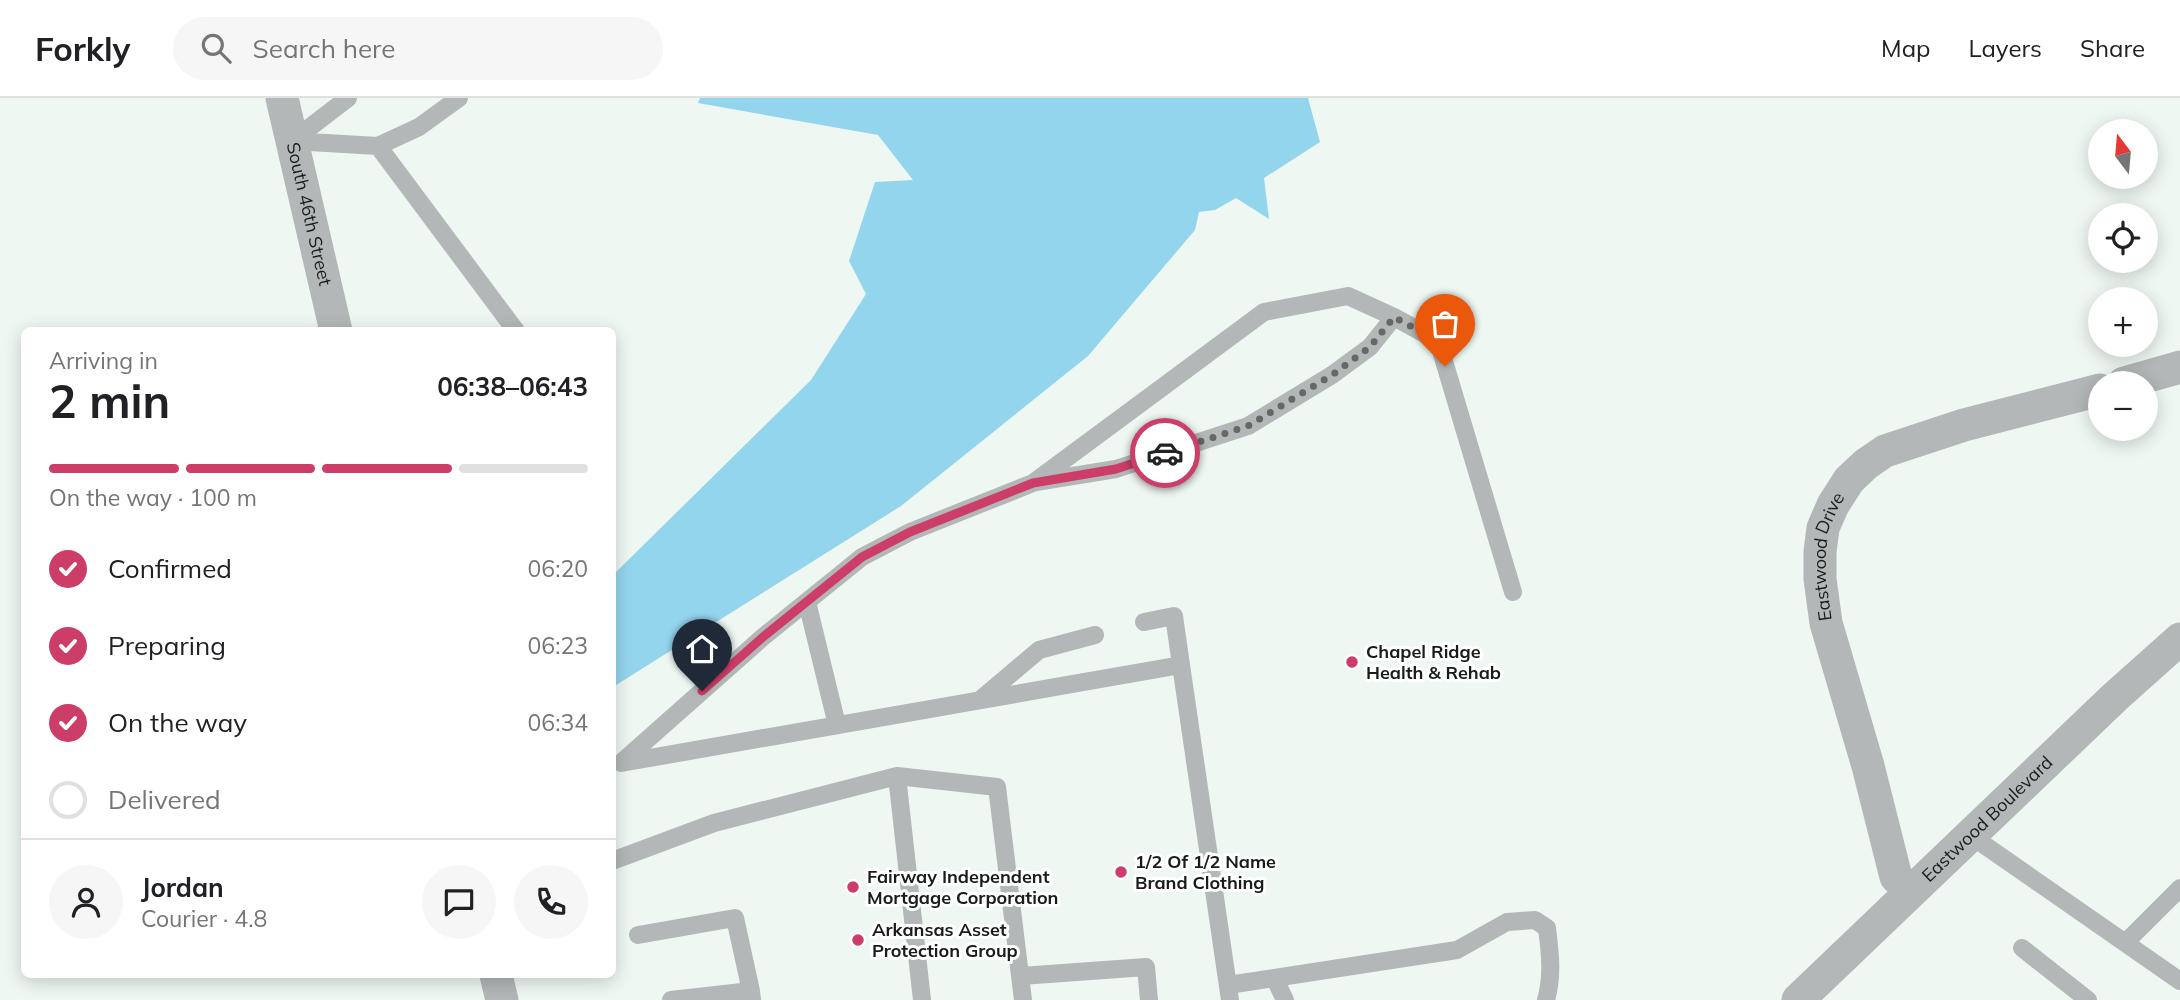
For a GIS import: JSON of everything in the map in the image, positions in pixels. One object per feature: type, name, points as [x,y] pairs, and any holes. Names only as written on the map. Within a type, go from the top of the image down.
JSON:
[{"type":"street","name":"South 46th Street","points":[[282,98],[335,327]]},
{"type":"street","points":[[2158,373],[2180,367]]},
{"type":"street","name":"Eastwood Drive","points":[[1911,891],[1896,877],[1868,766],[1826,623],[1820,579],[1823,528],[1833,505],[1849,480],[1885,450],[1964,425],[2088,393]]},
{"type":"street","name":"Eastwood Boulevard","points":[[1798,1000],[2105,706],[2180,639]]},
{"type":"street","points":[[497,978],[502,1000]]},
{"type":"lane","points":[[292,141],[348,98]]},
{"type":"lane","points":[[292,141],[378,146],[419,127],[459,98]]},
{"type":"lane","points":[[378,146],[513,327]]},
{"type":"lane","points":[[1033,483],[1264,312],[1348,296],[1438,341],[1513,593]]},
{"type":"lane","points":[[617,765],[763,637],[862,557],[910,532],[1033,483],[1116,469],[1248,426],[1332,375],[1370,347],[1394,317]]},
{"type":"lane","points":[[807,602],[837,725]]},
{"type":"lane","points":[[1144,622],[1174,616],[1229,993],[1275,978],[1457,950],[1507,922],[1535,920],[1547,928],[1550,986],[1546,1000]]},
{"type":"lane","points":[[979,700],[1039,650],[1095,635]]},
{"type":"lane","points":[[617,765],[1181,665]]},
{"type":"lane","points":[[897,776],[922,1000]]},
{"type":"lane","points":[[616,860],[714,823],[897,776],[997,788],[1023,1000]]},
{"type":"lane","points":[[1970,835],[2180,981]]},
{"type":"lane","points":[[2125,943],[2180,888]]},
{"type":"lane","points":[[638,935],[735,918],[752,995],[671,1000]]},
{"type":"lane","points":[[2022,948],[2088,1000]]},
{"type":"lane","points":[[1021,976],[1146,967],[1149,1000]]},
{"type":"lane","points":[[1275,978],[1285,1000]]},
{"type":"water","points":[[700,98],[1308,98],[1320,142],[1264,178],[1269,219],[1236,198],[1215,210],[1199,212],[1195,230],[1088,356],[901,506],[616,685],[616,572],[811,380],[866,294],[849,261],[875,182],[913,180],[878,135],[698,103]]},
{"type":"way so far","points":[[1165,453],[1248,426],[1332,375],[1370,347],[1394,317],[1438,341],[1445,366]]},
{"type":"place","name":"Chapel Ridge Health & Rehab","points":[[1352,662]]},
{"type":"place","name":"1/2 Of 1/2 Name Brand Clothing","points":[[1121,872]]},
{"type":"place","name":"Fairway Independent Mortgage Corporation","points":[[853,887]]},
{"type":"place","name":"Arkansas Asset Protection Group","points":[[858,940]]},
{"type":"route","points":[[702,691],[763,637],[862,557],[910,532],[1033,483],[1116,469],[1165,453]]}]
